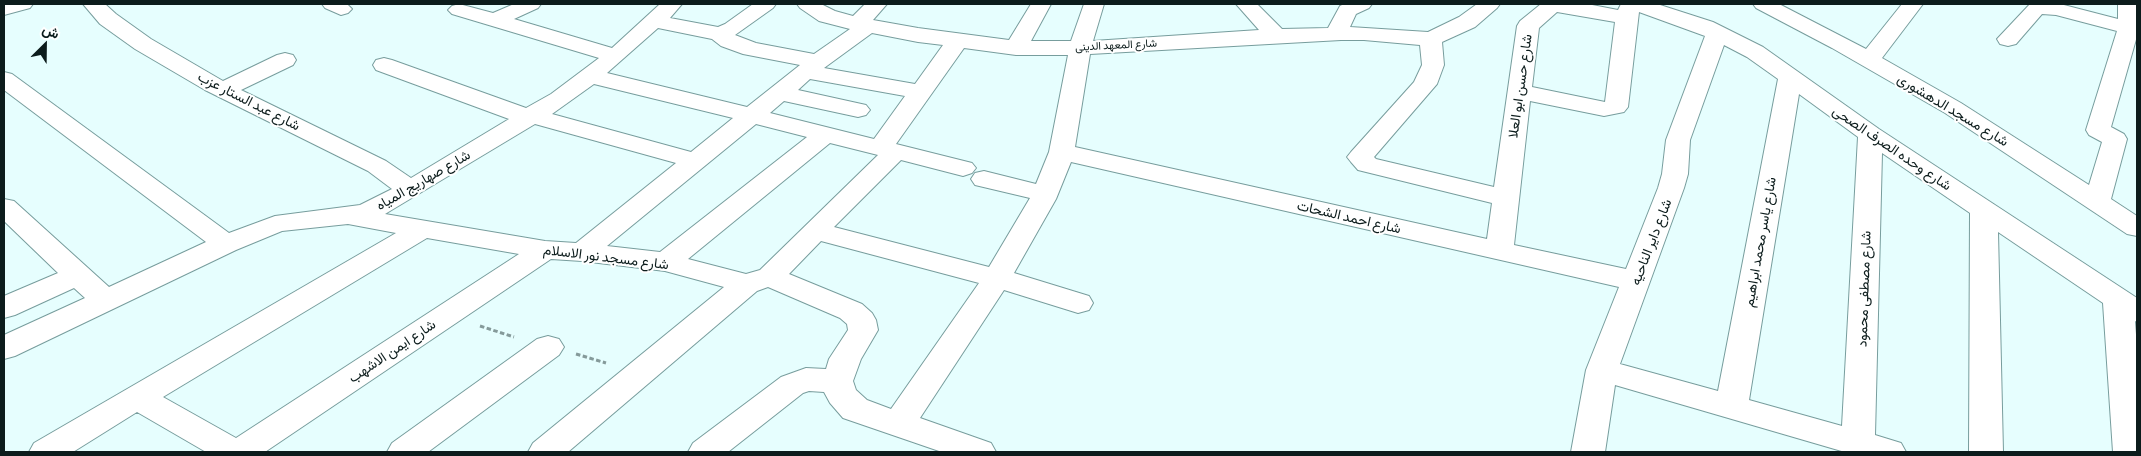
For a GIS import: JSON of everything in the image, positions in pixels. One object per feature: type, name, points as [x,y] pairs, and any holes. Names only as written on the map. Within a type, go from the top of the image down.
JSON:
[{"type":"street","points":[[4,8],[23,4]]},
{"type":"street","name":"شارع عبد الستار عزب","points":[[93,4],[108,19],[143,44],[223,90],[377,166],[410,189]]},
{"type":"street","points":[[495,20],[531,4]]},
{"type":"street","name":"شارع صهاريج المياه","points":[[5,345],[226,244],[275,224],[297,220],[348,216],[384,205],[531,117],[590,76],[616,56],[672,4]]},
{"type":"street","points":[[719,34],[733,30],[766,4]]},
{"type":"street","name":"شارع المعهد الدينى","points":[[806,4],[828,16],[863,24],[1016,48],[1080,48],[1276,36],[1383,34],[1431,39]]},
{"type":"street","points":[[582,252],[813,67],[863,24],[877,4]]},
{"type":"street","points":[[1016,48],[1040,4]]},
{"type":"street","points":[[899,423],[997,278],[1046,194],[1062,152],[1080,48],[1094,4]]},
{"type":"street","points":[[1246,4],[1276,36]]},
{"type":"street","points":[[1336,35],[1347,10],[1362,4]]},
{"type":"street","points":[[1490,4],[1467,22],[1431,39],[1433,65],[1425,84],[1362,152],[1360,157],[1367,165],[1505,198]]},
{"type":"street","name":"شارع مسجد الدهشورى","points":[[1763,4],[1869,60],[1953,108],[2137,228]]},
{"type":"street","points":[[1869,60],[1913,4]]},
{"type":"street","points":[[2097,201],[2115,139],[2098,130],[2133,28],[2128,4]]},
{"type":"street","name":"شارع حسن ابو العلا","points":[[1499,251],[1528,26],[1550,6],[1631,11]]},
{"type":"street","points":[[2008,39],[2038,8],[2056,9],[2133,28]]},
{"type":"street","points":[[459,10],[616,56]]},
{"type":"street","points":[[1520,92],[1604,109],[1616,107],[1631,11]]},
{"type":"street","name":"شارع وحده الصرف الصحى","points":[[1631,11],[1717,33],[1755,52],[1870,134],[2127,306]]},
{"type":"street","points":[[654,21],[719,34],[730,41],[751,49],[813,67],[921,92]]},
{"type":"street","name":"شارع داير الناحيه","points":[[1588,452],[1602,370],[1671,188],[1675,174],[1678,140],[1717,33]]},
{"type":"street","points":[[545,452],[759,281],[814,231],[888,150],[921,92],[958,40]]},
{"type":"street","points":[[223,90],[285,60]]},
{"type":"street","points":[[384,65],[531,117],[696,161]]},
{"type":"street","points":[[590,76],[888,150],[1046,194]]},
{"type":"street","name":"شارع ياسر محمد ابراهيم","points":[[1731,407],[1790,76]]},
{"type":"street","points":[[4,79],[226,244]]},
{"type":"street","points":[[781,93],[858,110]]},
{"type":"street","points":[[666,262],[826,134]]},
{"type":"street","name":"شارع مصطفى محمود","points":[[1858,444],[1870,134]]},
{"type":"street","name":"شارع احمد الشحات","points":[[1062,152],[1499,251],[1636,280]]},
{"type":"street","points":[[4,207],[106,300]]},
{"type":"street","points":[[1984,210],[1986,452]]},
{"type":"street","name":"شارع مسجد نور الاسلام","points":[[348,216],[545,250],[582,252],[666,262],[759,281],[851,311],[861,320],[864,330],[845,359],[837,381]]},
{"type":"street","points":[[46,452],[422,228]]},
{"type":"street","points":[[814,231],[997,278],[1078,303]]},
{"type":"street","name":"شارع ايمن الاشهب","points":[[240,452],[545,250]]},
{"type":"street","points":[[4,308],[78,275]]},
{"type":"street","points":[[2127,306],[2130,452]]},
{"type":"street","points":[[404,452],[548,346]]},
{"type":"street","points":[[1602,370],[1889,452]]},
{"type":"street","points":[[705,452],[792,385],[806,379],[837,381],[842,395],[856,409],[979,452]]},
{"type":"street","points":[[137,397],[233,452]]}]
